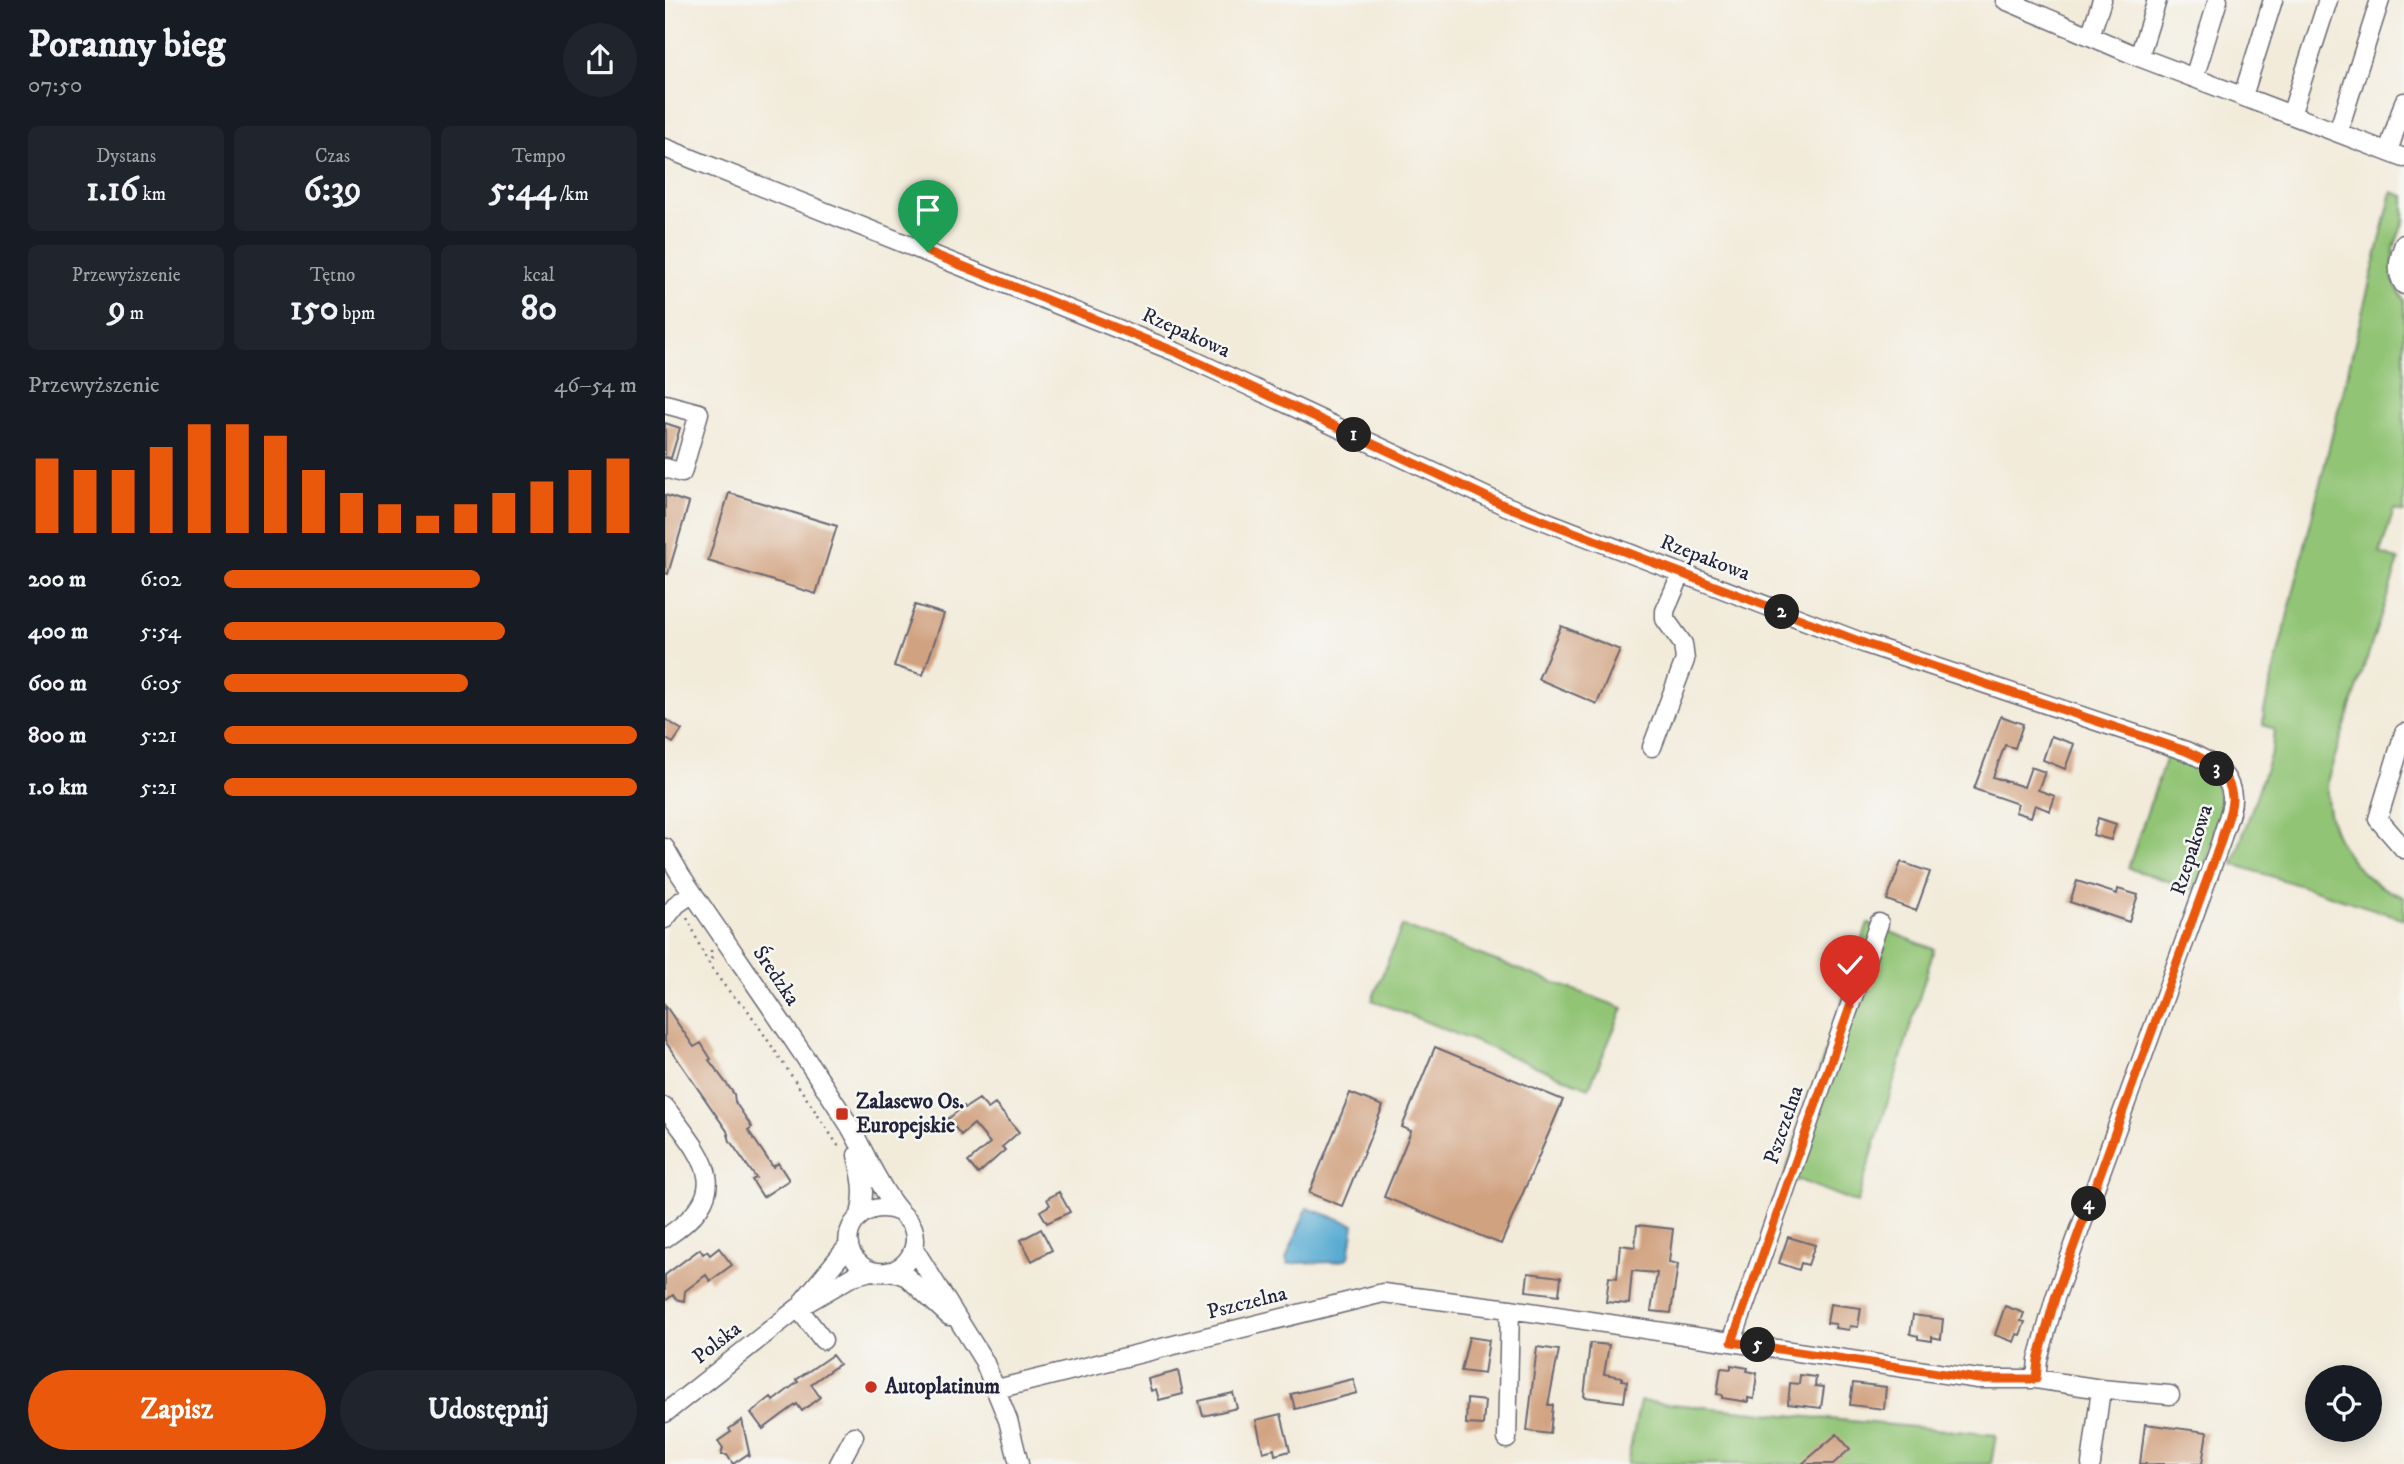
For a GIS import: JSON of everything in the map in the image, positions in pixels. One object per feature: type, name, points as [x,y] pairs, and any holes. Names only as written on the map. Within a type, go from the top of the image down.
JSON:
[{"type":"street","points":[[2005,0],[2040,7],[2090,36],[2139,57],[2396,155],[2404,102]]},
{"type":"street","points":[[2090,36],[2102,0]]},
{"type":"street","points":[[2139,57],[2157,0]]},
{"type":"street","points":[[2194,78],[2218,0]]},
{"type":"street","points":[[2243,96],[2273,0]]},
{"type":"street","points":[[2291,115],[2328,0]]},
{"type":"street","points":[[2337,132],[2380,0]]},
{"type":"street","name":"Rzepakowa","points":[[665,148],[1176,352],[1506,506],[1866,644],[2212,762],[2226,780],[2232,798],[2221,841],[2055,1298],[2038,1360],[2036,1379]]},
{"type":"street","points":[[2404,244],[2399,258],[2399,277],[2404,285]]},
{"type":"street","points":[[665,404],[699,413],[682,473],[665,468]]},
{"type":"street","points":[[1652,747],[1685,660],[1683,644],[1665,618],[1667,604],[1681,574]]},
{"type":"street","points":[[2404,733],[2378,819],[2404,849]]},
{"type":"street","name":"Średzka","points":[[665,848],[851,1128],[878,1180],[900,1212]]},
{"type":"street","points":[[665,919],[677,904],[693,893]]},
{"type":"street","name":"Pszczelna","points":[[1732,1342],[1879,923]]},
{"type":"street","points":[[665,1107],[701,1155],[708,1178],[707,1193],[698,1212],[665,1238]]},
{"type":"street","name":"Średzka","points":[[851,1128],[864,1184],[860,1215]]},
{"type":"street","points":[[892,1271],[909,1259],[913,1249],[913,1228],[900,1212],[879,1207],[869,1209],[853,1224],[849,1245],[857,1261],[871,1271],[892,1271],[907,1278],[967,1333]]},
{"type":"street","name":"Polska","points":[[798,1308],[849,1245]]},
{"type":"street","points":[[913,1249],[984,1361],[1009,1420],[1019,1464]]},
{"type":"street","name":"Polska","points":[[665,1413],[798,1308],[853,1276],[871,1271]]},
{"type":"street","name":"Pszczelna","points":[[997,1389],[1383,1293],[1510,1309],[1978,1379],[2036,1379],[2101,1389],[2170,1395]]},
{"type":"street","points":[[798,1308],[823,1340]]},
{"type":"street","points":[[1507,1438],[1510,1309]]},
{"type":"street","points":[[2091,1464],[2101,1389]]},
{"type":"street","points":[[839,1464],[854,1436]]},
{"type":"path","points":[[677,904],[694,929],[700,948],[736,1000],[745,1006],[845,1158]]},
{"type":"green space","points":[[2392,192],[2404,196],[2404,220],[2394,248],[2393,281],[2404,300],[2404,513],[2394,510],[2380,553],[2399,560],[2328,778],[2327,797],[2336,834],[2345,851],[2370,879],[2404,897],[2404,919],[2233,864],[2272,750],[2274,729],[2263,725],[2264,711]]},
{"type":"green space","points":[[2168,751],[2204,765],[2217,788],[2222,807],[2198,891],[2128,868]]},
{"type":"green space","points":[[1868,923],[1934,949],[1857,1203],[1799,1180],[1782,1184]]},
{"type":"green space","points":[[1402,926],[1623,1008],[1589,1088],[1372,1000]]},
{"type":"green space","points":[[1640,1401],[1996,1435],[1991,1464],[1627,1464]]},
{"type":"water","points":[[1307,1208],[1354,1224],[1349,1257],[1337,1261],[1288,1264],[1286,1259]]},
{"type":"building","points":[[665,423],[680,428],[671,458],[665,457]]},
{"type":"building","points":[[729,493],[837,526],[816,594],[708,561]]},
{"type":"building","points":[[665,495],[689,503],[668,574],[665,573]]},
{"type":"building","points":[[915,605],[944,614],[923,675],[894,666]]},
{"type":"building","points":[[1561,626],[1620,650],[1597,704],[1538,679]]},
{"type":"building","points":[[2001,716],[2023,724],[2015,748],[2005,745],[1993,777],[2024,787],[2031,767],[2045,772],[2038,790],[2055,796],[2050,811],[2035,805],[2031,817],[2015,812],[2018,804],[1974,789]]},
{"type":"building","points":[[665,719],[682,730],[673,743],[665,738]]},
{"type":"building","points":[[2051,736],[2074,744],[2065,769],[2043,760]]},
{"type":"building","points":[[2098,818],[2116,824],[2111,840],[2093,835]]},
{"type":"building","points":[[1901,862],[1930,872],[1916,911],[1887,900]]},
{"type":"building","points":[[2077,881],[2117,894],[2118,889],[2138,895],[2129,922],[2070,902]]},
{"type":"building","points":[[665,1005],[694,1047],[701,1043],[752,1127],[748,1130],[773,1167],[778,1163],[789,1180],[763,1197],[752,1180],[756,1178],[730,1141],[727,1131],[665,1041]]},
{"type":"building","points":[[1435,1047],[1563,1100],[1501,1244],[1384,1197],[1411,1131],[1402,1127]]},
{"type":"building","points":[[1350,1093],[1383,1106],[1342,1206],[1309,1193]]},
{"type":"building","points":[[979,1099],[988,1109],[995,1104],[1019,1132],[1002,1147],[1005,1150],[978,1174],[968,1162],[990,1143],[974,1124],[961,1135],[948,1119],[964,1106],[965,1108]]},
{"type":"building","points":[[1059,1192],[1070,1212],[1047,1223],[1040,1211],[1050,1205],[1047,1199]]},
{"type":"building","points":[[1637,1225],[1673,1229],[1669,1262],[1678,1264],[1671,1313],[1651,1311],[1657,1273],[1632,1271],[1629,1304],[1606,1302],[1609,1277],[1617,1278],[1620,1245],[1635,1247]]},
{"type":"building","points":[[1041,1229],[1052,1250],[1032,1261],[1021,1240]]},
{"type":"building","points":[[1788,1237],[1815,1245],[1808,1265],[1801,1263],[1799,1270],[1779,1263]]},
{"type":"building","points":[[719,1248],[732,1265],[710,1281],[706,1275],[685,1291],[684,1301],[673,1295],[665,1301],[665,1275],[700,1249],[703,1254],[707,1251],[710,1255]]},
{"type":"building","points":[[1528,1273],[1561,1277],[1559,1295],[1526,1291]]},
{"type":"building","points":[[1830,1304],[1861,1308],[1858,1327],[1850,1326],[1849,1330],[1835,1328],[1836,1324],[1827,1323]]},
{"type":"building","points":[[2005,1306],[2024,1313],[2021,1321],[2025,1322],[2014,1342],[1995,1335]]},
{"type":"building","points":[[1913,1315],[1943,1319],[1941,1339],[1918,1339],[1918,1336],[1910,1334]]},
{"type":"building","points":[[1469,1337],[1489,1340],[1484,1374],[1461,1371]]},
{"type":"building","points":[[1590,1343],[1609,1345],[1604,1374],[1622,1377],[1622,1380],[1627,1381],[1624,1402],[1584,1397]]},
{"type":"building","points":[[1537,1347],[1559,1350],[1548,1405],[1553,1405],[1550,1434],[1527,1431]]},
{"type":"building","points":[[832,1355],[839,1364],[811,1384],[820,1397],[802,1411],[797,1404],[763,1429],[751,1413],[771,1397],[773,1401],[798,1382],[796,1380]]},
{"type":"building","points":[[1731,1365],[1748,1368],[1747,1371],[1757,1373],[1754,1399],[1748,1398],[1748,1402],[1722,1398],[1722,1395],[1717,1394],[1721,1368],[1731,1369]]},
{"type":"building","points":[[1178,1371],[1183,1394],[1159,1400],[1156,1389],[1151,1391],[1148,1379]]},
{"type":"building","points":[[1800,1375],[1816,1377],[1815,1386],[1824,1387],[1821,1408],[1788,1404],[1790,1383],[1799,1384]]},
{"type":"building","points":[[1353,1379],[1357,1393],[1295,1409],[1291,1394]]},
{"type":"building","points":[[1853,1383],[1886,1387],[1884,1409],[1850,1405]]},
{"type":"building","points":[[1233,1393],[1237,1408],[1203,1416],[1199,1401]]},
{"type":"building","points":[[1467,1399],[1485,1401],[1483,1425],[1466,1424]]},
{"type":"building","points":[[1281,1414],[1290,1451],[1275,1455],[1274,1449],[1263,1452],[1256,1420]]},
{"type":"building","points":[[742,1420],[750,1457],[748,1454],[733,1464],[727,1455],[721,1455],[723,1448],[718,1441]]},
{"type":"building","points":[[2145,1424],[2207,1432],[2202,1464],[2140,1464]]},
{"type":"building","points":[[1837,1434],[1850,1449],[1833,1464],[1802,1464]]},
{"type":"place","name":"Zalasewo Os. Europejskie","points":[[842,1114]]},
{"type":"place","name":"Autoplatinum","points":[[871,1387]]},
{"type":"route","points":[[928,252],[1176,352],[1506,506],[1866,644],[2186,751],[2212,762],[2226,780],[2232,798],[2221,841],[2055,1298],[2038,1360],[2036,1379],[1978,1379],[1732,1342],[1850,1007]]}]
